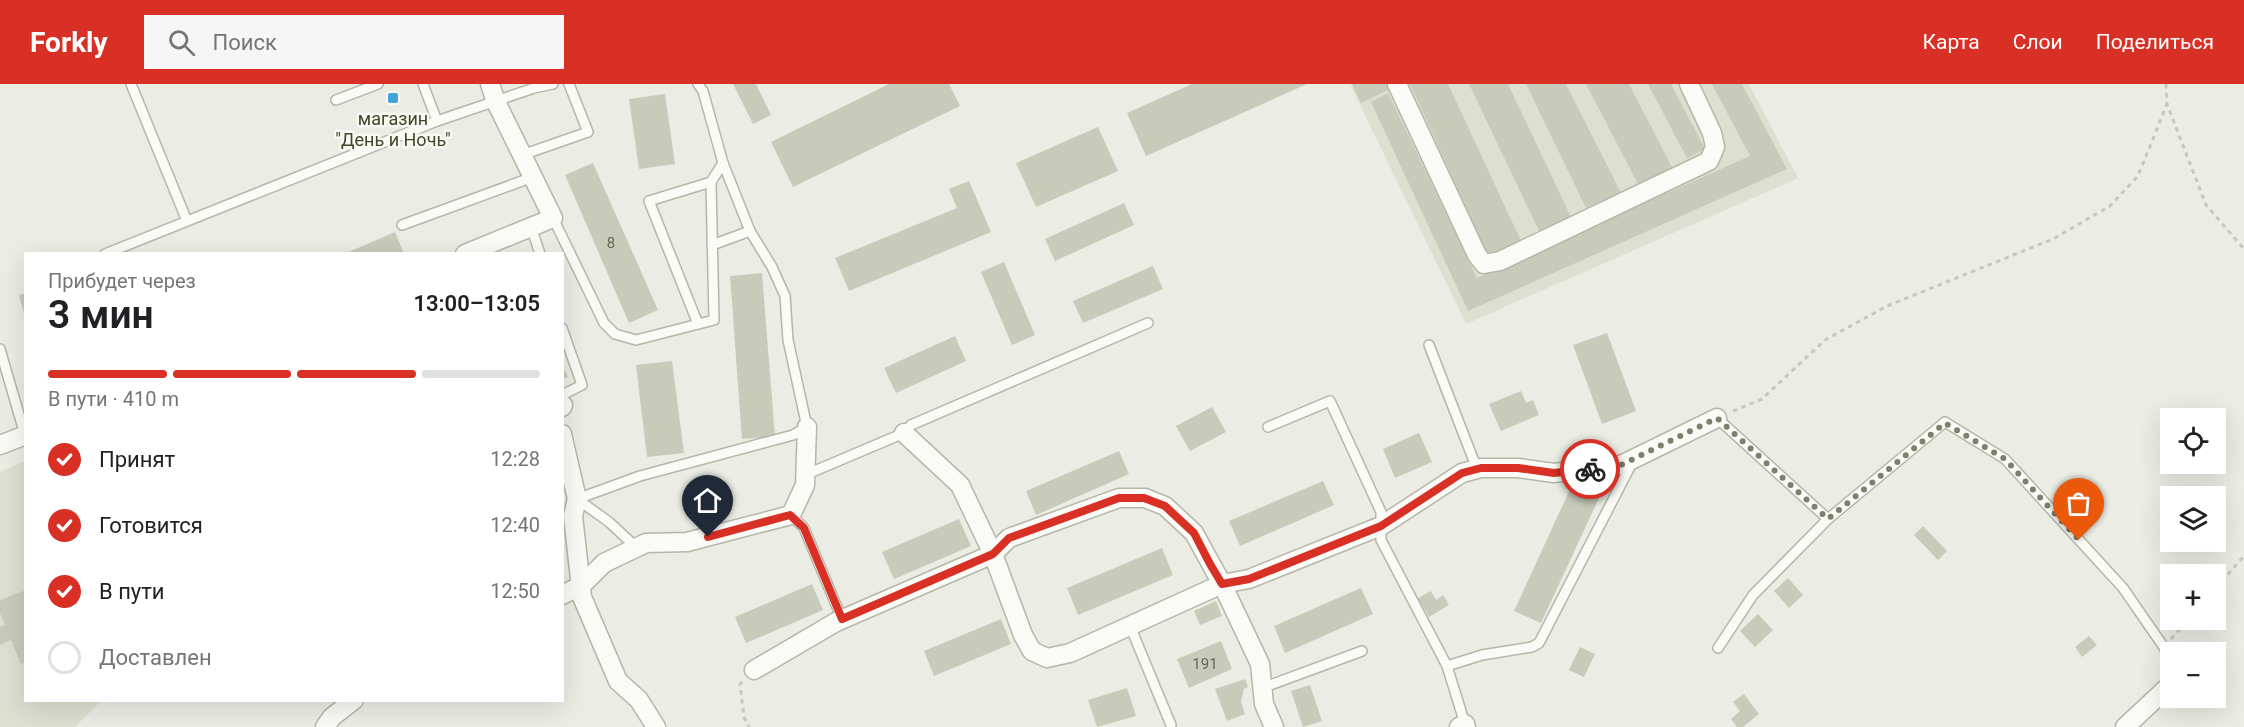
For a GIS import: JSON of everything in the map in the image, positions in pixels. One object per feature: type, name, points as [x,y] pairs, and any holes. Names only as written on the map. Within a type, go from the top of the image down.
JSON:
[{"type":"street","points":[[470,252],[553,218],[496,102],[490,84]]},
{"type":"street","points":[[1397,84],[1477,255],[1484,264],[1500,261],[1709,161],[1715,147],[1712,133],[1689,84]]},
{"type":"street","points":[[903,433],[960,485],[993,554],[1023,635],[1032,651],[1047,658],[1070,653],[1222,584],[1249,579],[1381,526],[1462,473],[1477,469],[1518,468],[1554,473],[1621,465],[1717,418]]},
{"type":"street","points":[[564,594],[582,585],[604,563],[646,543],[687,542],[790,515],[805,485],[807,427]]},
{"type":"street","points":[[0,444],[24,435]]},
{"type":"street","points":[[564,443],[577,498],[573,516],[582,597],[618,681],[639,700],[656,727]]},
{"type":"street","points":[[754,670],[842,619],[993,554],[1009,538],[1119,498],[1144,498],[1165,506],[1194,533],[1222,584],[1260,664],[1264,704],[1274,727]]},
{"type":"street","points":[[2125,727],[2160,694]]},
{"type":"street","points":[[325,727],[332,717],[351,702]]},
{"type":"lane","points":[[131,84],[187,221]]},
{"type":"lane","points":[[336,100],[378,84]]},
{"type":"lane","points":[[423,84],[437,121]]},
{"type":"lane","points":[[110,252],[437,121],[534,88],[553,84]]},
{"type":"lane","points":[[522,155],[588,132],[569,84]]},
{"type":"lane","points":[[577,498],[640,476],[793,435],[807,427],[788,340],[785,296],[772,267],[750,231],[723,163],[704,91],[698,84]]},
{"type":"lane","points":[[553,218],[604,323],[615,334],[636,340],[714,320],[711,182],[723,163]]},
{"type":"lane","points":[[402,225],[533,177]]},
{"type":"lane","points":[[698,324],[649,201],[711,182]]},
{"type":"lane","points":[[531,226],[539,252]]},
{"type":"lane","points":[[712,245],[750,231]]},
{"type":"lane","points":[[805,475],[903,433],[910,425],[1148,323]]},
{"type":"lane","points":[[564,334],[582,385],[564,401]]},
{"type":"lane","points":[[1429,345],[1477,469]]},
{"type":"lane","points":[[0,349],[24,432]]},
{"type":"lane","points":[[1268,427],[1330,401],[1381,512],[1382,540],[1447,666],[1463,726]]},
{"type":"lane","points":[[1717,418],[1828,519]]},
{"type":"lane","points":[[1718,648],[1753,595],[1828,519],[1945,423],[2005,459],[2123,588],[2161,642]]},
{"type":"lane","points":[[1447,666],[1482,655],[1532,647],[1539,643],[1634,459]]},
{"type":"lane","points":[[577,498],[609,522],[637,548]]},
{"type":"lane","points":[[790,515],[804,528],[842,619]]},
{"type":"lane","points":[[1130,626],[1171,725]]},
{"type":"lane","points":[[1262,688],[1362,651]]},
{"type":"path","points":[[2166,84],[2167,104],[2206,205],[2244,249]]},
{"type":"path","points":[[1717,418],[1762,399],[1826,340],[1887,306],[2053,239],[2110,206],[2138,176],[2167,104]]},
{"type":"path","points":[[2226,577],[2244,556]]},
{"type":"path","points":[[2169,642],[2179,630]]},
{"type":"path","points":[[749,727],[744,717],[740,684],[754,670]]},
{"type":"shaded area","points":[[1350,84],[1749,84],[1798,178],[1466,324]]},
{"type":"shaded area","points":[[24,461],[24,702],[100,702],[75,727],[0,727],[0,472]]},
{"type":"building","points":[[733,84],[756,84],[771,115],[753,124]]},
{"type":"building","points":[[889,84],[949,84],[960,106],[793,187],[771,142]]},
{"type":"building","points":[[1192,84],[1307,84],[1146,156],[1127,113]]},
{"type":"building","points":[[1352,84],[1388,84],[1390,89],[1361,103]]},
{"type":"building","points":[[1410,84],[1448,84],[1521,241],[1488,255]]},
{"type":"building","points":[[1469,84],[1508,84],[1571,217],[1540,233]]},
{"type":"building","points":[[1526,84],[1566,84],[1621,193],[1586,208]]},
{"type":"building","points":[[1586,84],[1629,84],[1673,169],[1638,184]]},
{"type":"building","points":[[1648,84],[1671,84],[1705,149],[1687,158]]},
{"type":"building","points":[[1712,84],[1742,84],[1787,169],[1468,311],[1371,102],[1388,93],[1477,278],[1750,156]]},
{"type":"building","points":[[665,94],[675,164],[639,169],[629,99]]},
{"type":"building","points":[[1098,127],[1118,171],[1036,207],[1016,163]]},
{"type":"building","points":[[593,163],[658,310],[629,323],[565,175]]},
{"type":"building","points":[[969,181],[991,232],[849,291],[835,258],[957,208],[949,189]]},
{"type":"building","points":[[1124,203],[1134,225],[1055,261],[1045,239]]},
{"type":"building","points":[[395,232],[403,252],[349,252]]},
{"type":"building","points":[[1004,262],[1035,335],[1012,345],[981,272]]},
{"type":"building","points":[[1153,266],[1163,289],[1083,323],[1073,301]]},
{"type":"building","points":[[762,273],[775,437],[742,439],[730,276]]},
{"type":"building","points":[[24,294],[24,314],[19,295]]},
{"type":"building","points":[[1607,333],[1636,411],[1602,424],[1573,345]]},
{"type":"building","points":[[955,336],[966,361],[896,393],[884,368]]},
{"type":"building","points":[[672,361],[684,453],[647,457],[636,365]]},
{"type":"building","points":[[1521,391],[1526,403],[1533,400],[1539,415],[1501,431],[1489,404]]},
{"type":"building","points":[[1212,407],[1226,432],[1190,451],[1176,426]]},
{"type":"building","points":[[1419,433],[1432,462],[1395,478],[1383,449]]},
{"type":"building","points":[[1119,451],[1129,474],[1036,515],[1026,491]]},
{"type":"building","points":[[1323,481],[1334,505],[1240,546],[1229,521]]},
{"type":"building","points":[[1573,483],[1600,496],[1541,623],[1514,611]]},
{"type":"building","points":[[959,519],[971,546],[894,579],[882,552]]},
{"type":"building","points":[[1923,526],[1947,551],[1938,560],[1914,535]]},
{"type":"building","points":[[1162,548],[1173,575],[1078,615],[1067,588]]},
{"type":"building","points":[[1788,578],[1803,595],[1789,608],[1774,591]]},
{"type":"building","points":[[812,584],[823,610],[746,643],[735,617]]},
{"type":"building","points":[[1361,588],[1373,614],[1285,653],[1274,626]]},
{"type":"building","points":[[24,591],[24,663],[21,664],[11,640],[0,645],[0,627],[5,625],[0,613],[0,600]]},
{"type":"building","points":[[1431,591],[1436,600],[1443,595],[1449,605],[1429,617],[1418,598]]},
{"type":"building","points":[[1216,601],[1222,616],[1200,625],[1194,611]]},
{"type":"building","points":[[1758,614],[1773,630],[1755,647],[1740,631]]},
{"type":"building","points":[[1001,619],[1011,644],[934,676],[924,651]]},
{"type":"building","points":[[2089,636],[2097,645],[2082,657],[2075,647]]},
{"type":"building","points":[[1221,641],[1232,669],[1189,688],[1177,659]]},
{"type":"building","points":[[1580,647],[1595,654],[1584,677],[1569,670]]},
{"type":"building","points":[[1245,679],[1248,687],[1244,689],[1241,702],[1245,714],[1227,721],[1215,689]]},
{"type":"building","points":[[1310,685],[1322,721],[1303,727],[1291,691]]},
{"type":"building","points":[[1127,688],[1136,716],[1097,727],[1088,700]]},
{"type":"building","points":[[1744,694],[1759,714],[1743,727],[1737,727],[1731,719],[1740,711],[1733,702]]},
{"type":"way so far","points":[[1590,469],[1621,465],[1717,418],[1828,519],[1945,423],[2005,459],[2079,540]]},
{"type":"place","name":"магазин \"День и Ночь\"","points":[[393,98]]},
{"type":"route","points":[[708,537],[790,515],[804,528],[842,619],[993,554],[1009,538],[1119,498],[1144,498],[1165,506],[1194,533],[1222,584],[1249,579],[1381,526],[1462,473],[1481,468],[1518,468],[1554,473],[1590,469]]}]
